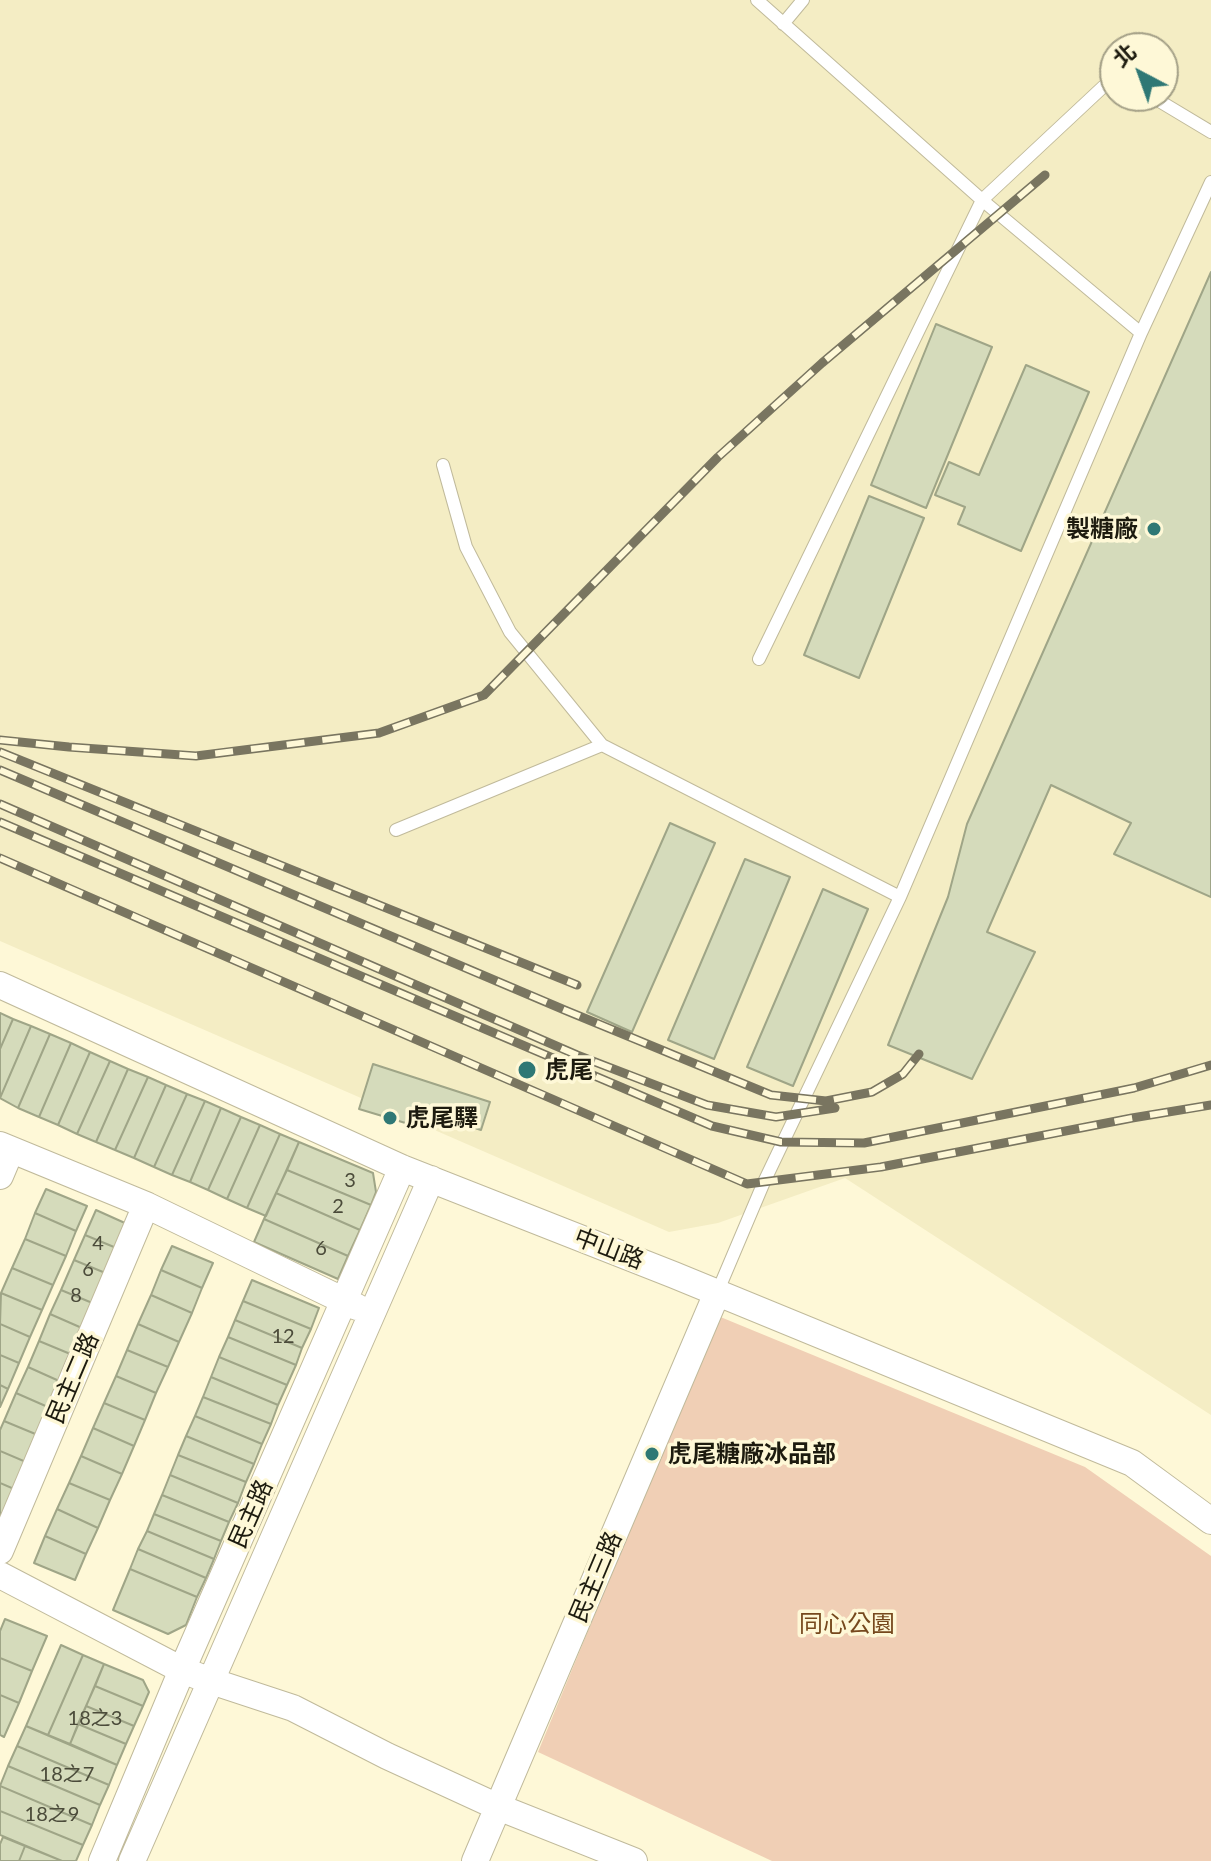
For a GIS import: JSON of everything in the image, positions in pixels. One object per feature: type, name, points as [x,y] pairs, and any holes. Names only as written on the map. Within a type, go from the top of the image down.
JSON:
[{"type":"street","name":"中山路","points":[[0,985],[402,1168],[1132,1463],[1211,1521]]},
{"type":"street","points":[[0,1176],[6,1147],[146,1205],[372,1314]]},
{"type":"street","name":"民主路","points":[[102,1861],[182,1670],[402,1168]]},
{"type":"street","points":[[132,1861],[431,1179]]},
{"type":"street","name":"民主二路","points":[[0,1551],[146,1205]]},
{"type":"street","name":"民主三路","points":[[475,1861],[717,1293]]},
{"type":"street","points":[[0,1575],[182,1670],[293,1708],[498,1807],[634,1861]]},
{"type":"lane","points":[[757,0],[982,200],[1141,333]]},
{"type":"lane","points":[[783,24],[803,0]]},
{"type":"lane","points":[[759,659],[982,200],[1099,91]]},
{"type":"lane","points":[[1178,112],[1211,132]]},
{"type":"lane","points":[[717,1293],[764,1182],[900,897],[1141,333],[1211,182]]},
{"type":"lane","points":[[443,465],[466,547],[510,632],[602,745],[900,897]]},
{"type":"lane","points":[[396,830],[602,745]]},
{"type":"shaded area","points":[[0,0],[1211,0],[1211,1415],[845,1178],[718,1223],[669,1232],[0,941]]},
{"type":"green space","name":"同心公園","points":[[718,1316],[1085,1467],[1211,1556],[1211,1861],[772,1861],[538,1752]]},
{"type":"building","name":"製糖廠","points":[[1211,272],[1211,897],[1114,854],[1131,823],[1051,785],[987,932],[1035,952],[972,1079],[888,1045],[948,897],[967,824]]},
{"type":"building","points":[[936,324],[992,347],[926,508],[871,485]]},
{"type":"building","points":[[1026,365],[1089,392],[1021,551],[958,524],[965,507],[935,495],[949,462],[979,475]]},
{"type":"building","points":[[869,496],[924,518],[859,678],[804,655]]},
{"type":"building","points":[[670,823],[715,843],[632,1032],[587,1012]]},
{"type":"building","points":[[745,859],[790,877],[714,1059],[668,1040]]},
{"type":"building","points":[[823,889],[868,909],[793,1086],[747,1067]]},
{"type":"building","points":[[0,1013],[13,1019],[0,1049]]},
{"type":"building","points":[[13,1019],[31,1026],[0,1098],[0,1049]]},
{"type":"building","points":[[31,1026],[50,1034],[18,1108],[0,1098]]},
{"type":"building","points":[[50,1034],[71,1043],[39,1117],[18,1108]]},
{"type":"building","points":[[71,1043],[90,1052],[58,1125],[39,1117]]},
{"type":"building","points":[[90,1052],[110,1061],[77,1134],[58,1125]]},
{"type":"building","points":[[110,1061],[128,1069],[96,1142],[77,1134]]},
{"type":"building","name":"虎尾驛","points":[[373,1064],[490,1102],[481,1130],[431,1114],[422,1128],[359,1109]]},
{"type":"building","points":[[128,1069],[148,1077],[115,1150],[96,1142]]},
{"type":"building","points":[[148,1077],[166,1085],[134,1158],[115,1150]]},
{"type":"building","points":[[166,1085],[187,1094],[154,1167],[134,1158]]},
{"type":"building","points":[[187,1094],[205,1101],[172,1175],[154,1167]]},
{"type":"building","points":[[205,1101],[221,1108],[190,1182],[172,1175]]},
{"type":"building","points":[[221,1108],[241,1117],[208,1190],[190,1182]]},
{"type":"building","points":[[241,1117],[260,1125],[227,1199],[208,1190]]},
{"type":"building","points":[[260,1125],[280,1134],[247,1208],[227,1199]]},
{"type":"building","points":[[280,1134],[299,1142],[266,1216],[247,1208]]},
{"type":"building","points":[[299,1142],[373,1173],[376,1192],[371,1205],[287,1170]]},
{"type":"building","points":[[287,1170],[371,1205],[360,1230],[276,1193]]},
{"type":"building","points":[[46,1189],[87,1206],[76,1231],[35,1213]]},
{"type":"building","points":[[276,1193],[360,1230],[348,1256],[264,1219]]},
{"type":"building","points":[[96,1210],[136,1228],[126,1252],[85,1235]]},
{"type":"building","points":[[35,1213],[76,1231],[66,1256],[25,1239]]},
{"type":"building","points":[[264,1219],[348,1256],[338,1279],[254,1242]]},
{"type":"building","points":[[85,1235],[126,1252],[115,1277],[74,1260]]},
{"type":"building","points":[[25,1239],[66,1256],[53,1285],[12,1268]]},
{"type":"building","points":[[172,1246],[213,1263],[202,1288],[161,1270]]},
{"type":"building","points":[[74,1260],[115,1277],[102,1307],[61,1290]]},
{"type":"building","points":[[12,1268],[53,1285],[42,1310],[1,1293]]},
{"type":"building","points":[[161,1270],[202,1288],[192,1313],[151,1295]]},
{"type":"building","points":[[252,1280],[319,1308],[311,1329],[243,1301]]},
{"type":"building","points":[[61,1290],[102,1307],[91,1332],[50,1314]]},
{"type":"building","points":[[1,1293],[42,1310],[30,1337],[0,1324]]},
{"type":"building","points":[[151,1295],[192,1313],[179,1342],[138,1324]]},
{"type":"building","points":[[243,1301],[311,1329],[302,1348],[235,1320]]},
{"type":"building","points":[[50,1314],[91,1332],[80,1358],[39,1341]]},
{"type":"building","points":[[235,1320],[302,1348],[296,1365],[228,1337]]},
{"type":"building","points":[[0,1324],[30,1337],[19,1363],[0,1355]]},
{"type":"building","points":[[138,1324],[179,1342],[168,1367],[127,1350]]},
{"type":"building","points":[[228,1337],[296,1365],[287,1385],[219,1357]]},
{"type":"building","points":[[39,1341],[80,1358],[68,1385],[28,1367]]},
{"type":"building","points":[[127,1350],[168,1367],[156,1393],[116,1376]]},
{"type":"building","points":[[0,1355],[19,1363],[8,1389],[0,1385]]},
{"type":"building","points":[[219,1357],[287,1385],[278,1405],[211,1377]]},
{"type":"building","points":[[28,1367],[68,1385],[57,1411],[16,1393]]},
{"type":"building","points":[[116,1376],[156,1393],[145,1420],[104,1403]]},
{"type":"building","points":[[211,1377],[278,1405],[271,1424],[203,1397]]},
{"type":"building","points":[[0,1385],[8,1389],[0,1407]]},
{"type":"building","points":[[16,1393],[57,1411],[45,1438],[4,1421]]},
{"type":"building","points":[[203,1397],[271,1424],[262,1444],[195,1416]]},
{"type":"building","points":[[104,1403],[145,1420],[134,1446],[93,1428]]},
{"type":"building","points":[[195,1416],[262,1444],[254,1464],[186,1436]]},
{"type":"building","points":[[4,1421],[45,1438],[33,1465],[0,1451],[0,1430]]},
{"type":"building","points":[[93,1428],[134,1446],[122,1474],[81,1456]]},
{"type":"building","points":[[186,1436],[254,1464],[246,1482],[178,1455]]},
{"type":"building","points":[[0,1451],[33,1465],[21,1492],[0,1483]]},
{"type":"building","points":[[178,1455],[246,1482],[238,1503],[170,1475]]},
{"type":"building","points":[[81,1456],[122,1474],[110,1500],[69,1483]]},
{"type":"building","points":[[170,1475],[238,1503],[229,1522],[162,1495]]},
{"type":"building","points":[[0,1483],[21,1492],[10,1518],[0,1514]]},
{"type":"building","points":[[69,1483],[110,1500],[98,1528],[57,1509]]},
{"type":"building","points":[[162,1495],[229,1522],[221,1541],[154,1514]]},
{"type":"building","points":[[57,1509],[98,1528],[86,1554],[45,1536]]},
{"type":"building","points":[[154,1514],[221,1541],[214,1559],[147,1531]]},
{"type":"building","points":[[147,1531],[214,1559],[206,1578],[138,1549]]},
{"type":"building","points":[[45,1536],[86,1554],[75,1580],[34,1563]]},
{"type":"building","points":[[138,1549],[206,1578],[197,1597],[130,1569]]},
{"type":"building","points":[[130,1569],[197,1597],[186,1625],[168,1634],[113,1610]]},
{"type":"building","points":[[5,1619],[47,1636],[32,1671],[0,1658],[0,1631]]},
{"type":"building","points":[[61,1645],[83,1655],[48,1735],[26,1726]]},
{"type":"building","points":[[83,1655],[104,1664],[70,1744],[48,1735]]},
{"type":"building","points":[[0,1658],[32,1671],[19,1703],[0,1695]]},
{"type":"building","points":[[104,1664],[143,1680],[149,1692],[143,1706],[95,1686]]},
{"type":"building","points":[[95,1686],[143,1706],[134,1726],[86,1706]]},
{"type":"building","points":[[0,1695],[19,1703],[4,1737],[0,1735]]},
{"type":"building","points":[[86,1706],[134,1726],[126,1744],[78,1724]]},
{"type":"building","points":[[78,1724],[126,1744],[117,1765],[70,1744]]},
{"type":"building","points":[[26,1726],[117,1765],[109,1785],[17,1746]]},
{"type":"building","points":[[17,1746],[109,1785],[100,1805],[8,1766]]},
{"type":"building","points":[[8,1766],[100,1805],[92,1825],[0,1786]]},
{"type":"building","points":[[0,1786],[92,1825],[83,1845],[0,1811]]},
{"type":"building","points":[[0,1811],[83,1845],[76,1861],[62,1861],[0,1835]]},
{"type":"building","points":[[3,1837],[25,1846],[19,1861],[0,1861]]},
{"type":"building","points":[[25,1846],[62,1861],[19,1861]]},
{"type":"railway","points":[[0,740],[196,756],[379,733],[484,695],[718,457],[822,363],[1045,175]]},
{"type":"railway","points":[[0,752],[577,985]]},
{"type":"railway","points":[[0,770],[771,1095],[826,1101],[872,1092],[903,1074],[919,1054]]},
{"type":"railway","points":[[0,804],[577,1055],[707,1105],[776,1117],[835,1108]]},
{"type":"railway","points":[[0,822],[712,1126],[781,1142],[864,1143],[1134,1088],[1211,1065]]},
{"type":"railway","points":[[0,858],[747,1184],[881,1167],[1211,1105]]},
{"type":"place","name":"製糖廠","points":[[1154,529]]},
{"type":"place","name":"虎尾","points":[[527,1070]]},
{"type":"place","name":"虎尾驛","points":[[390,1118]]},
{"type":"place","name":"虎尾糖廠冰品部","points":[[652,1454]]}]
